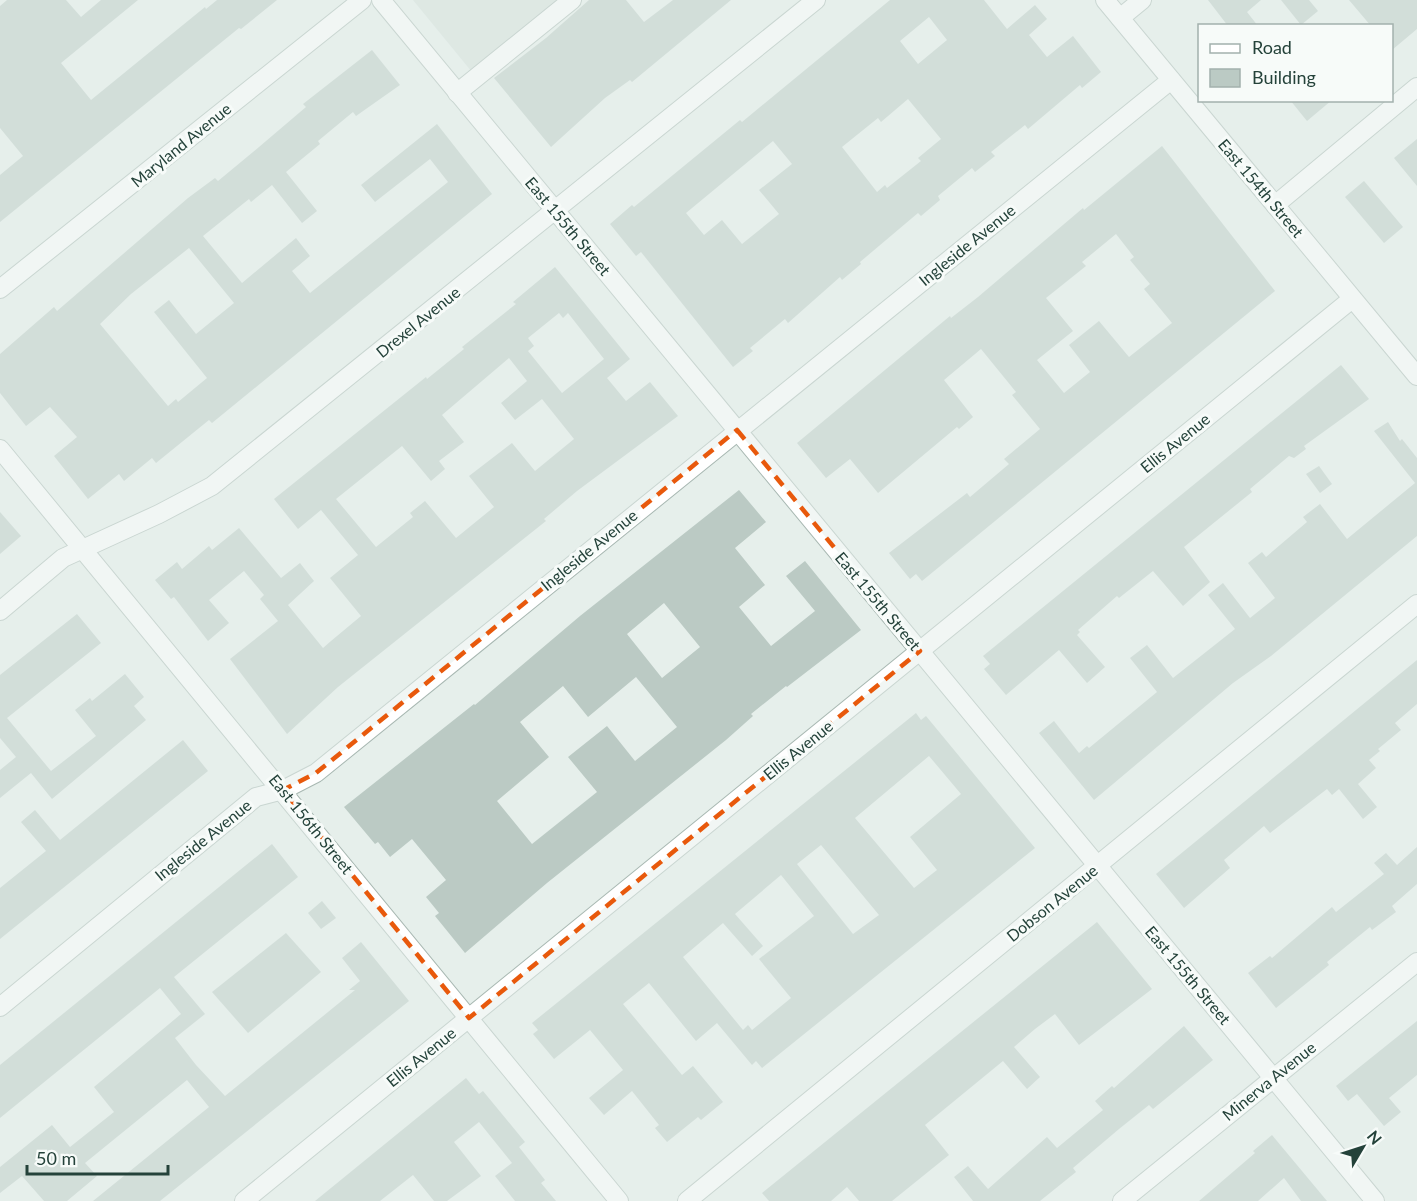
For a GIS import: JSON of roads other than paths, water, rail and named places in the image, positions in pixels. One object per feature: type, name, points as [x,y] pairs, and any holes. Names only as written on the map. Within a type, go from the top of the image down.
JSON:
[{"type":"street","name":"Maryland Avenue","points":[[0,290],[362,0]]},
{"type":"street","name":"East 155th Street","points":[[381,0],[1375,1201]]},
{"type":"street","points":[[457,93],[572,0]]},
{"type":"street","name":"Drexel Avenue","points":[[0,611],[63,558],[84,550],[212,486],[556,212],[816,0]]},
{"type":"street","name":"East 154th Street","points":[[1105,0],[1417,376]]},
{"type":"street","points":[[1120,18],[1142,0]]},
{"type":"street","name":"Ingleside Avenue","points":[[0,1007],[256,796],[283,790],[316,772],[1171,80]]},
{"type":"street","points":[[1275,205],[1417,87]]},
{"type":"street","name":"Ellis Avenue","points":[[244,1201],[1352,298]]},
{"type":"street","name":"East 156th Street","points":[[0,449],[619,1201]]},
{"type":"street","name":"Dobson Avenue","points":[[687,1201],[1417,604]]},
{"type":"street","name":"Minerva Avenue","points":[[1122,1201],[1417,962]]}]
